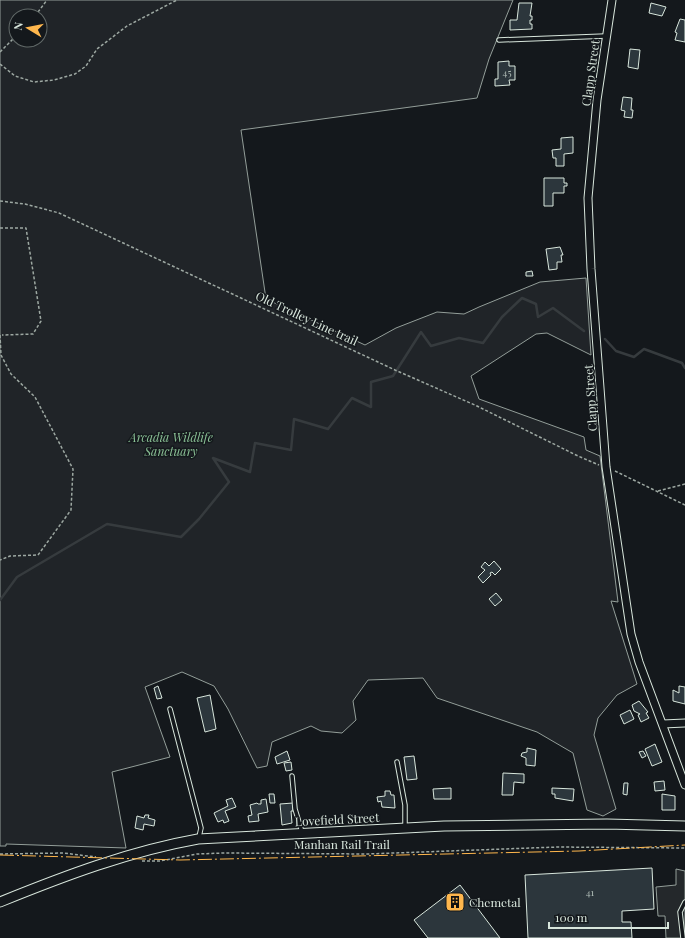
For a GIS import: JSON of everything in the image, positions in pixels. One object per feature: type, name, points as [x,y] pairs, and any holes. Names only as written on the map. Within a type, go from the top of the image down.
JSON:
[{"type":"street","name":"Clapp Street","points":[[612,0],[596,107],[588,198],[591,269],[606,467],[631,634],[685,785]]},
{"type":"street","points":[[663,724],[685,723]]},
{"type":"street","name":"Lovefield Street","points":[[0,902],[125,857],[164,845],[198,838],[444,826],[607,824],[685,826]]},
{"type":"lane","points":[[499,40],[606,36]]},
{"type":"lane","points":[[170,709],[201,828],[198,838]]},
{"type":"lane","points":[[397,762],[405,805],[405,828]]},
{"type":"lane","points":[[292,776],[295,808],[302,833]]},
{"type":"lane","points":[[683,938],[680,912],[685,902]]},
{"type":"path","points":[[40,8],[47,0]]},
{"type":"path","points":[[0,64],[15,76],[34,82],[54,80],[75,74],[86,66],[97,49],[127,26],[177,0]]},
{"type":"path","points":[[0,52],[8,44]]},
{"type":"path","name":"Old Trolley Line trail","points":[[0,201],[24,204],[59,213],[395,370],[477,406],[578,456],[602,466]]},
{"type":"path","points":[[0,228],[26,228],[41,321],[33,334],[1,335],[0,355],[11,374],[36,397],[73,469],[71,510],[38,556],[10,556],[0,560]]},
{"type":"path","points":[[613,470],[685,505]]},
{"type":"path","points":[[657,491],[685,484]]},
{"type":"path","name":"Manhan Rail Trail","points":[[137,861],[160,861],[188,855],[224,853],[367,854],[558,847],[685,848]]},
{"type":"path","points":[[0,854],[63,853],[97,857]]},
{"type":"green space","name":"Arcadia Wildlife Sanctuary","points":[[0,0],[513,0],[489,59],[477,98],[241,130],[266,299],[365,345],[396,328],[437,312],[464,314],[540,282],[586,278],[591,355],[547,333],[536,334],[471,376],[479,399],[584,437],[586,450],[600,456],[618,602],[611,601],[637,684],[617,695],[598,718],[594,735],[616,809],[603,816],[587,810],[573,753],[537,732],[437,698],[423,678],[368,680],[353,701],[356,720],[342,733],[321,731],[311,726],[272,742],[267,766],[257,768],[228,709],[214,686],[182,672],[145,687],[170,757],[112,772],[126,848],[6,844],[6,846],[0,846]]},
{"type":"shaded area","points":[[676,869],[685,871],[685,938],[666,938],[665,916],[658,916],[656,887],[676,885]]},
{"type":"building","points":[[519,3],[532,3],[530,16],[532,16],[532,20],[530,20],[530,24],[532,24],[532,29],[510,30],[510,20],[517,20]]},
{"type":"building","points":[[651,3],[666,7],[662,16],[649,13]]},
{"type":"building","points":[[680,19],[685,20],[685,42],[675,40],[677,33],[675,32]]},
{"type":"building","points":[[630,49],[640,50],[638,69],[628,67]]},
{"type":"building","points":[[509,61],[509,66],[515,66],[515,80],[509,80],[510,85],[495,86],[495,79],[498,79],[498,62]]},
{"type":"building","points":[[623,97],[632,98],[632,118],[624,117],[625,111],[621,110]]},
{"type":"building","points":[[573,137],[573,153],[564,154],[564,166],[556,166],[556,158],[553,158],[552,150],[561,149],[561,138]]},
{"type":"building","points":[[544,178],[564,178],[564,183],[567,183],[567,186],[564,186],[564,193],[553,193],[553,206],[544,206]]},
{"type":"building","points":[[560,247],[563,255],[561,255],[562,262],[557,262],[557,269],[549,270],[546,249]]},
{"type":"building","points":[[532,271],[533,276],[526,276],[526,272]]},
{"type":"building","points":[[494,561],[501,569],[495,575],[492,572],[490,573],[491,575],[483,583],[478,577],[485,570],[481,567],[485,562],[489,566]]},
{"type":"building","points":[[496,593],[502,600],[495,606],[489,599]]},
{"type":"building","points":[[158,686],[162,698],[157,699],[154,688]]},
{"type":"building","points":[[679,686],[685,687],[685,704],[673,701],[673,690],[679,693]]},
{"type":"building","points":[[210,695],[216,729],[205,732],[197,698]]},
{"type":"building","points":[[639,701],[648,712],[646,713],[649,718],[641,722],[638,715],[640,714],[634,711],[632,705]]},
{"type":"building","points":[[630,710],[634,719],[624,724],[620,715]]},
{"type":"building","points":[[655,744],[662,762],[652,766],[645,749]]},
{"type":"building","points":[[527,748],[536,750],[535,766],[526,765],[526,758],[521,756],[522,753],[527,752]]},
{"type":"building","points":[[287,751],[290,760],[277,764],[275,757]]},
{"type":"building","points":[[643,751],[646,756],[642,758],[639,752]]},
{"type":"building","points":[[414,756],[417,779],[407,780],[404,757]]},
{"type":"building","points":[[291,762],[292,770],[286,771],[284,763]]},
{"type":"building","points":[[503,773],[524,774],[524,783],[514,782],[513,795],[502,795]]},
{"type":"building","points":[[664,781],[665,790],[655,791],[654,782]]},
{"type":"building","points":[[624,783],[628,783],[627,795],[623,794]]},
{"type":"building","points":[[451,788],[451,799],[434,799],[433,789]]},
{"type":"building","points":[[552,788],[574,789],[573,801],[555,798],[555,794],[552,794]]},
{"type":"building","points":[[385,791],[390,791],[391,795],[394,795],[395,808],[382,807],[381,801],[378,802],[377,797],[385,796]]},
{"type":"building","points":[[269,794],[274,794],[275,803],[270,803]]},
{"type":"building","points":[[662,794],[675,796],[675,810],[662,810]]},
{"type":"building","points":[[232,798],[236,807],[225,811],[229,821],[224,823],[223,820],[218,822],[214,813],[228,806],[226,800]]},
{"type":"building","points":[[266,799],[268,812],[258,814],[259,821],[249,822],[248,816],[252,815],[250,805],[257,803],[261,804],[261,800]]},
{"type":"building","points":[[293,803],[293,811],[291,811],[292,823],[282,825],[280,804]]},
{"type":"building","points":[[145,815],[149,815],[148,818],[155,820],[154,826],[144,824],[143,830],[135,828],[137,816],[144,818]]},
{"type":"building","points":[[652,868],[654,909],[622,911],[622,922],[631,922],[632,938],[528,938],[525,875]]},
{"type":"building","name":"Chemetal","points":[[460,885],[500,938],[428,938],[414,920]]},
{"type":"waterway","points":[[0,600],[17,577],[107,524],[181,537],[199,519],[229,482],[213,458],[250,472],[255,443],[291,450],[294,419],[328,429],[352,398],[371,407],[371,382],[393,376],[421,332],[431,346],[459,338],[483,343],[502,317],[522,298],[536,304],[538,317],[553,308],[584,331]]},
{"type":"waterway","points":[[605,339],[616,351],[634,357],[644,349],[682,363],[685,368]]},
{"type":"power","points":[[0,855],[180,860],[579,851],[685,845]]},
{"type":"place","name":"Chemetal","points":[[455,902]]}]
